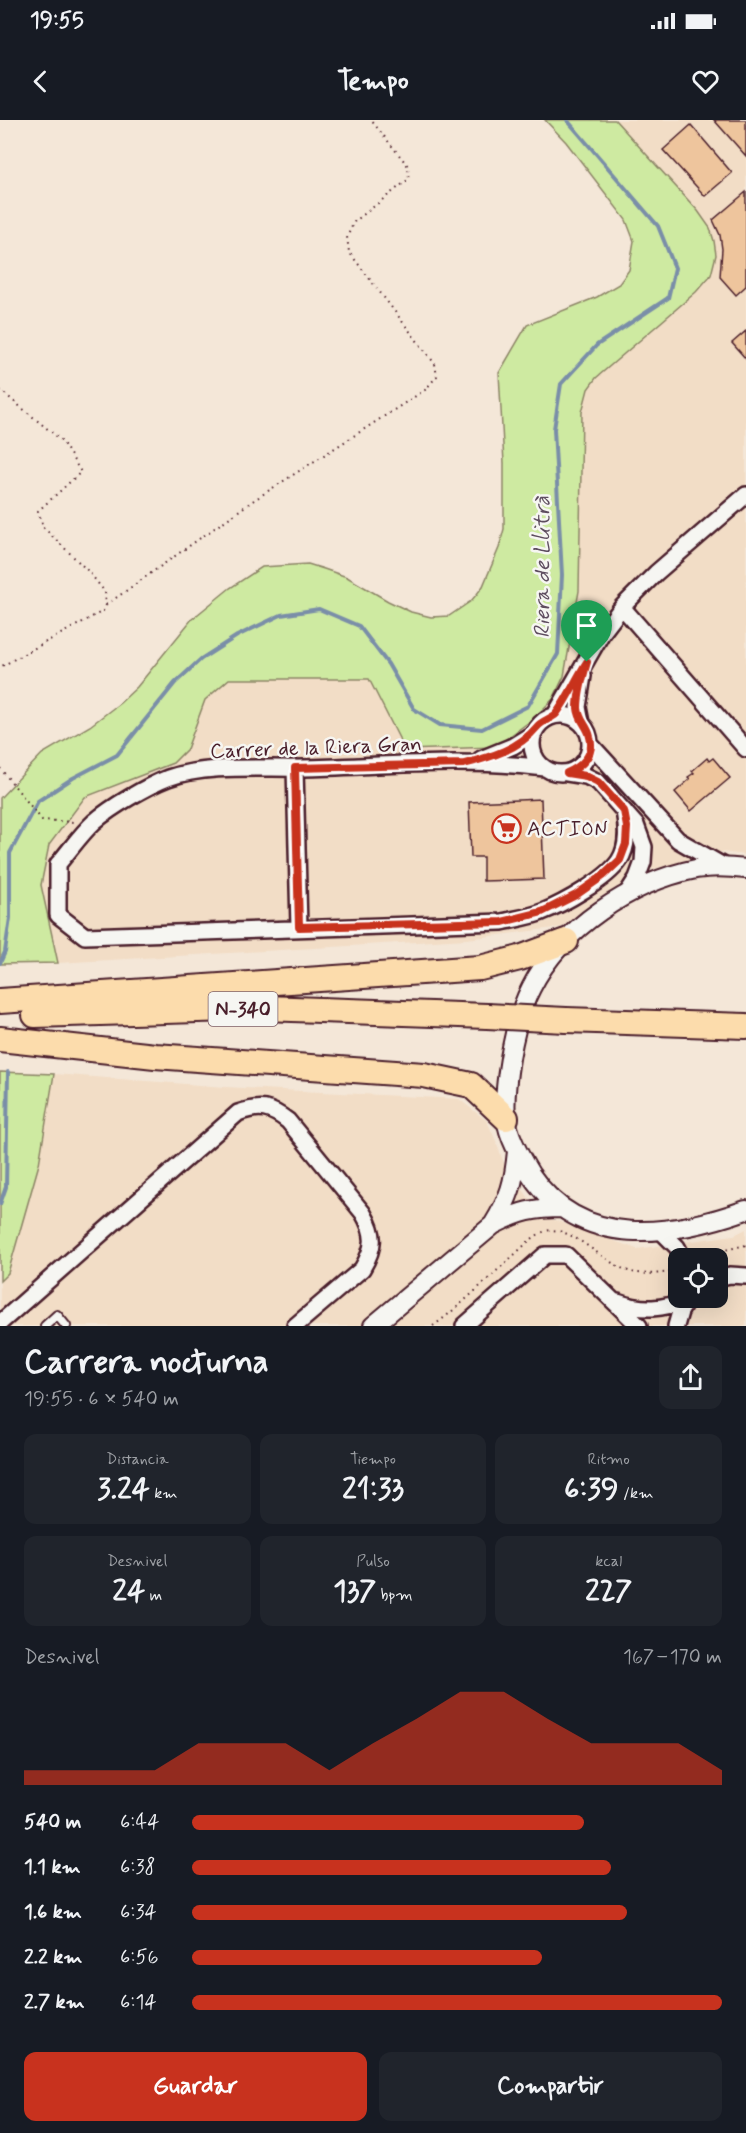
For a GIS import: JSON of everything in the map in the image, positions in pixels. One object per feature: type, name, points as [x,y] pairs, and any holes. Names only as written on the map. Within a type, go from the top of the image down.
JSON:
[{"type":"highway","points":[[0,1001],[480,968],[520,958],[566,941]]},
{"type":"highway","name":"N-340","points":[[0,1016],[265,1008],[746,1026]]},
{"type":"highway","points":[[0,1039],[155,1056],[424,1075],[471,1085],[506,1118]]},
{"type":"street","points":[[626,895],[644,862],[644,847],[636,825],[598,782],[586,776],[556,773],[544,768],[536,760],[532,749],[532,739],[537,727],[555,715],[602,633],[622,607],[656,573],[746,495]]},
{"type":"street","points":[[622,607],[746,749]]},
{"type":"street","points":[[581,723],[578,707],[587,662]]},
{"type":"street","points":[[555,715],[568,715],[581,723],[590,737],[591,745],[586,760],[578,768],[567,773]]},
{"type":"street","name":"Carrer de la Riera Gran","points":[[464,764],[489,758],[534,733]]},
{"type":"street","points":[[591,745],[678,840],[725,867]]},
{"type":"street","name":"Carrer de la Riera Gran","points":[[299,927],[85,936],[58,915],[58,864],[94,822],[146,788],[171,777],[205,771],[295,768],[511,764],[544,768]]},
{"type":"street","points":[[295,768],[299,927],[502,922],[542,912],[576,895],[603,876],[620,860],[626,844],[627,827],[624,811]]},
{"type":"street","points":[[746,869],[725,867],[696,869],[678,874],[626,895],[585,923],[566,941],[531,988],[520,1018],[513,1040],[508,1072],[506,1118],[517,1149],[537,1184],[563,1208],[581,1218],[609,1228],[636,1232],[662,1232],[719,1219],[746,1210]]},
{"type":"street","points":[[2,1324],[238,1113],[258,1108],[273,1110],[288,1121],[363,1213],[371,1227],[373,1241],[369,1258],[362,1269],[295,1326]]},
{"type":"street","points":[[494,1225],[508,1200],[515,1176],[517,1149]]},
{"type":"street","points":[[373,1326],[494,1225],[517,1213],[541,1208],[563,1208]]},
{"type":"street","points":[[662,1232],[678,1248]]},
{"type":"street","points":[[464,1326],[544,1255],[566,1255],[639,1326]]},
{"type":"street","points":[[728,1275],[746,1276]]},
{"type":"street","points":[[612,1300],[632,1308],[655,1309],[668,1307]]},
{"type":"street","points":[[676,1326],[682,1308]]},
{"type":"lane","points":[[45,1326],[57,1315],[66,1326]]},
{"type":"path","points":[[0,667],[103,611],[106,605],[254,500],[425,390],[437,376],[435,364],[349,252],[347,237],[354,222],[408,179],[408,166],[371,120]]},
{"type":"path","points":[[0,390],[62,440],[81,472],[38,511],[43,527],[89,572],[105,592],[106,605]]},
{"type":"path","points":[[0,768],[42,820],[94,822]]},
{"type":"path","points":[[728,1249],[746,1245]]},
{"type":"shaded area","points":[[615,120],[746,120],[746,855],[722,852],[645,871],[596,900],[562,927],[467,939],[58,963],[41,885],[49,845],[85,797],[173,763],[187,749],[205,700],[229,679],[370,679],[533,719],[553,699],[564,676],[582,412],[588,389],[710,228],[698,211]]},
{"type":"shaded area","points":[[54,1074],[225,1087],[459,1099],[487,1121],[508,1175],[524,1191],[540,1215],[637,1249],[734,1235],[746,1229],[746,1326],[0,1326],[0,1281],[8,1273],[39,1164]]},
{"type":"green space","points":[[545,120],[615,120],[698,211],[710,228],[716,255],[711,275],[696,292],[596,378],[588,389],[582,412],[579,591],[564,676],[553,699],[533,719],[495,747],[405,750],[369,679],[229,679],[205,700],[187,749],[173,763],[85,797],[49,845],[41,885],[58,963],[0,964],[0,798],[42,754],[90,726],[120,703],[137,687],[192,619],[230,588],[262,567],[308,564],[347,577],[411,612],[431,617],[449,616],[471,601],[483,586],[499,548],[504,529],[504,463],[499,373],[527,325],[597,297],[619,284],[629,270],[634,241],[626,220],[566,142]]},
{"type":"green space","points":[[0,1072],[54,1074],[39,1164],[8,1273],[0,1281]]},
{"type":"building","points":[[714,120],[746,120],[746,156]]},
{"type":"building","points":[[691,125],[732,173],[705,196],[663,150]]},
{"type":"building","points":[[746,192],[746,286],[736,295],[720,277],[722,249],[720,235],[713,220]]},
{"type":"building","points":[[746,331],[746,359],[732,343]]},
{"type":"building","points":[[707,758],[709,761],[713,758],[730,778],[691,811],[675,792],[690,779],[688,777],[694,773],[692,771]]},
{"type":"building","name":"ACTION","points":[[541,799],[544,879],[483,881],[483,857],[471,857],[469,802]]},
{"type":"waterway","name":"Riera de Llitrà","points":[[0,963],[5,952],[10,918],[10,853],[38,801],[73,778],[117,755],[175,683],[201,659],[237,636],[281,615],[319,609],[359,626],[388,664],[414,709],[440,725],[482,729],[528,706],[558,654],[562,575],[554,429],[561,384],[597,345],[668,298],[675,268],[658,226],[567,120]]},
{"type":"waterway","name":"Riera de Llitrà","points":[[0,1204],[6,1187],[8,1072]]},
{"type":"place","name":"ACTION","points":[[506,828]]},
{"type":"route","points":[[587,662],[578,707],[581,723],[586,728],[591,745],[586,760],[578,768],[567,773],[586,776],[598,782],[624,811],[627,827],[626,844],[620,860],[603,876],[576,895],[542,912],[502,922],[299,927],[295,768],[464,764],[489,758],[534,733],[537,727],[555,715],[587,662]]}]
